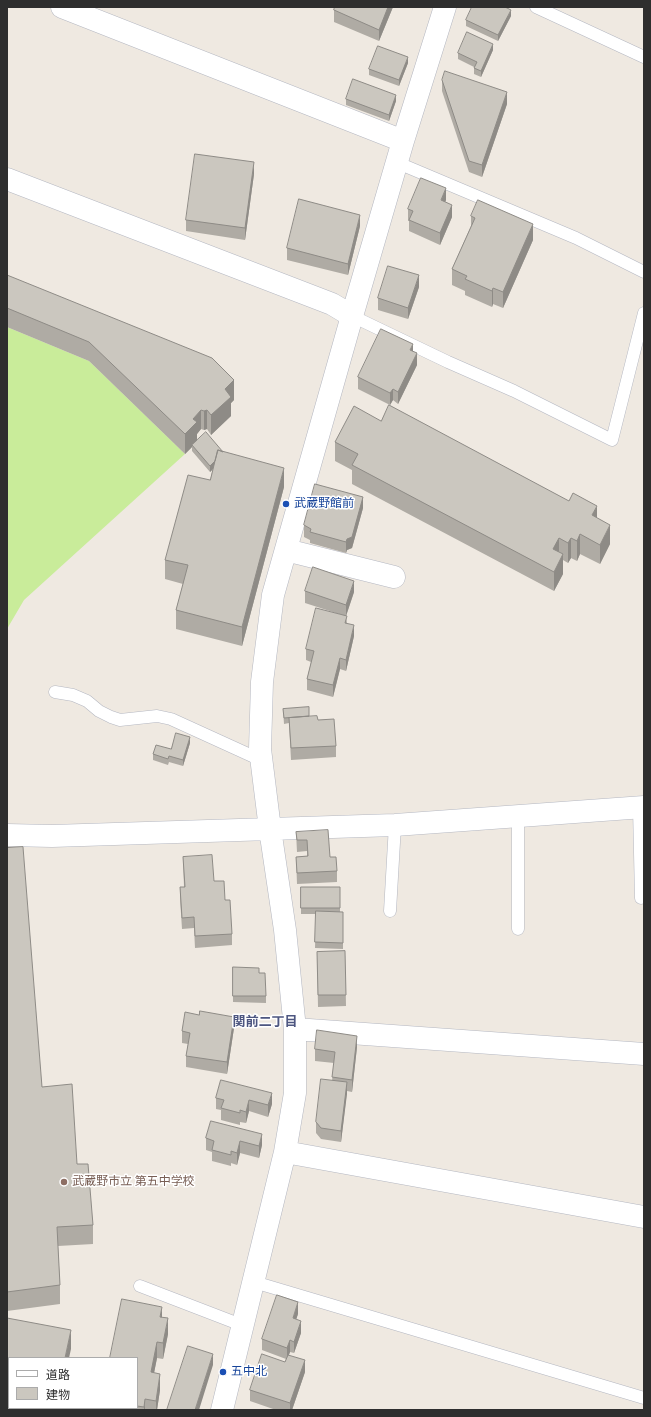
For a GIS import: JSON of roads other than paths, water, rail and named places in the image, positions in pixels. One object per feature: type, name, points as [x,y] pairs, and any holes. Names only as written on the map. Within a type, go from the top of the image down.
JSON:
[{"type":"street","points":[[62,7],[404,141]]},
{"type":"street","points":[[222,1410],[286,1152],[295,1093],[295,1029],[286,930],[270,829],[260,749],[262,682],[274,595],[352,316],[445,7]]},
{"type":"street","points":[[7,179],[332,304],[352,316]]},
{"type":"street","points":[[286,550],[394,577]]},
{"type":"street","points":[[7,835],[52,836],[395,825],[642,807]]},
{"type":"street","points":[[295,1029],[644,1054]]},
{"type":"street","points":[[286,1152],[644,1217]]},
{"type":"lane","points":[[536,7],[644,57]]},
{"type":"lane","points":[[398,163],[576,238],[644,272]]},
{"type":"lane","points":[[352,316],[448,362],[514,391],[612,440],[644,313]]},
{"type":"lane","points":[[56,692],[73,695],[87,701],[99,711],[120,720],[157,716],[171,720],[261,760]]},
{"type":"lane","points":[[641,898],[642,807]]},
{"type":"lane","points":[[518,816],[518,929]]},
{"type":"lane","points":[[390,911],[395,825]]},
{"type":"lane","points":[[254,1282],[644,1398]]},
{"type":"lane","points":[[140,1286],[244,1326]]},
{"type":"place","name":"武蔵野館前","points":[[286,504]]},
{"type":"place","name":"武蔵野市立 第五中学校","points":[[64,1182]]},
{"type":"place","name":"五中北","points":[[223,1372]]},
{"type":"district","name":"関前二丁目","points":[[265,1022]]}]
